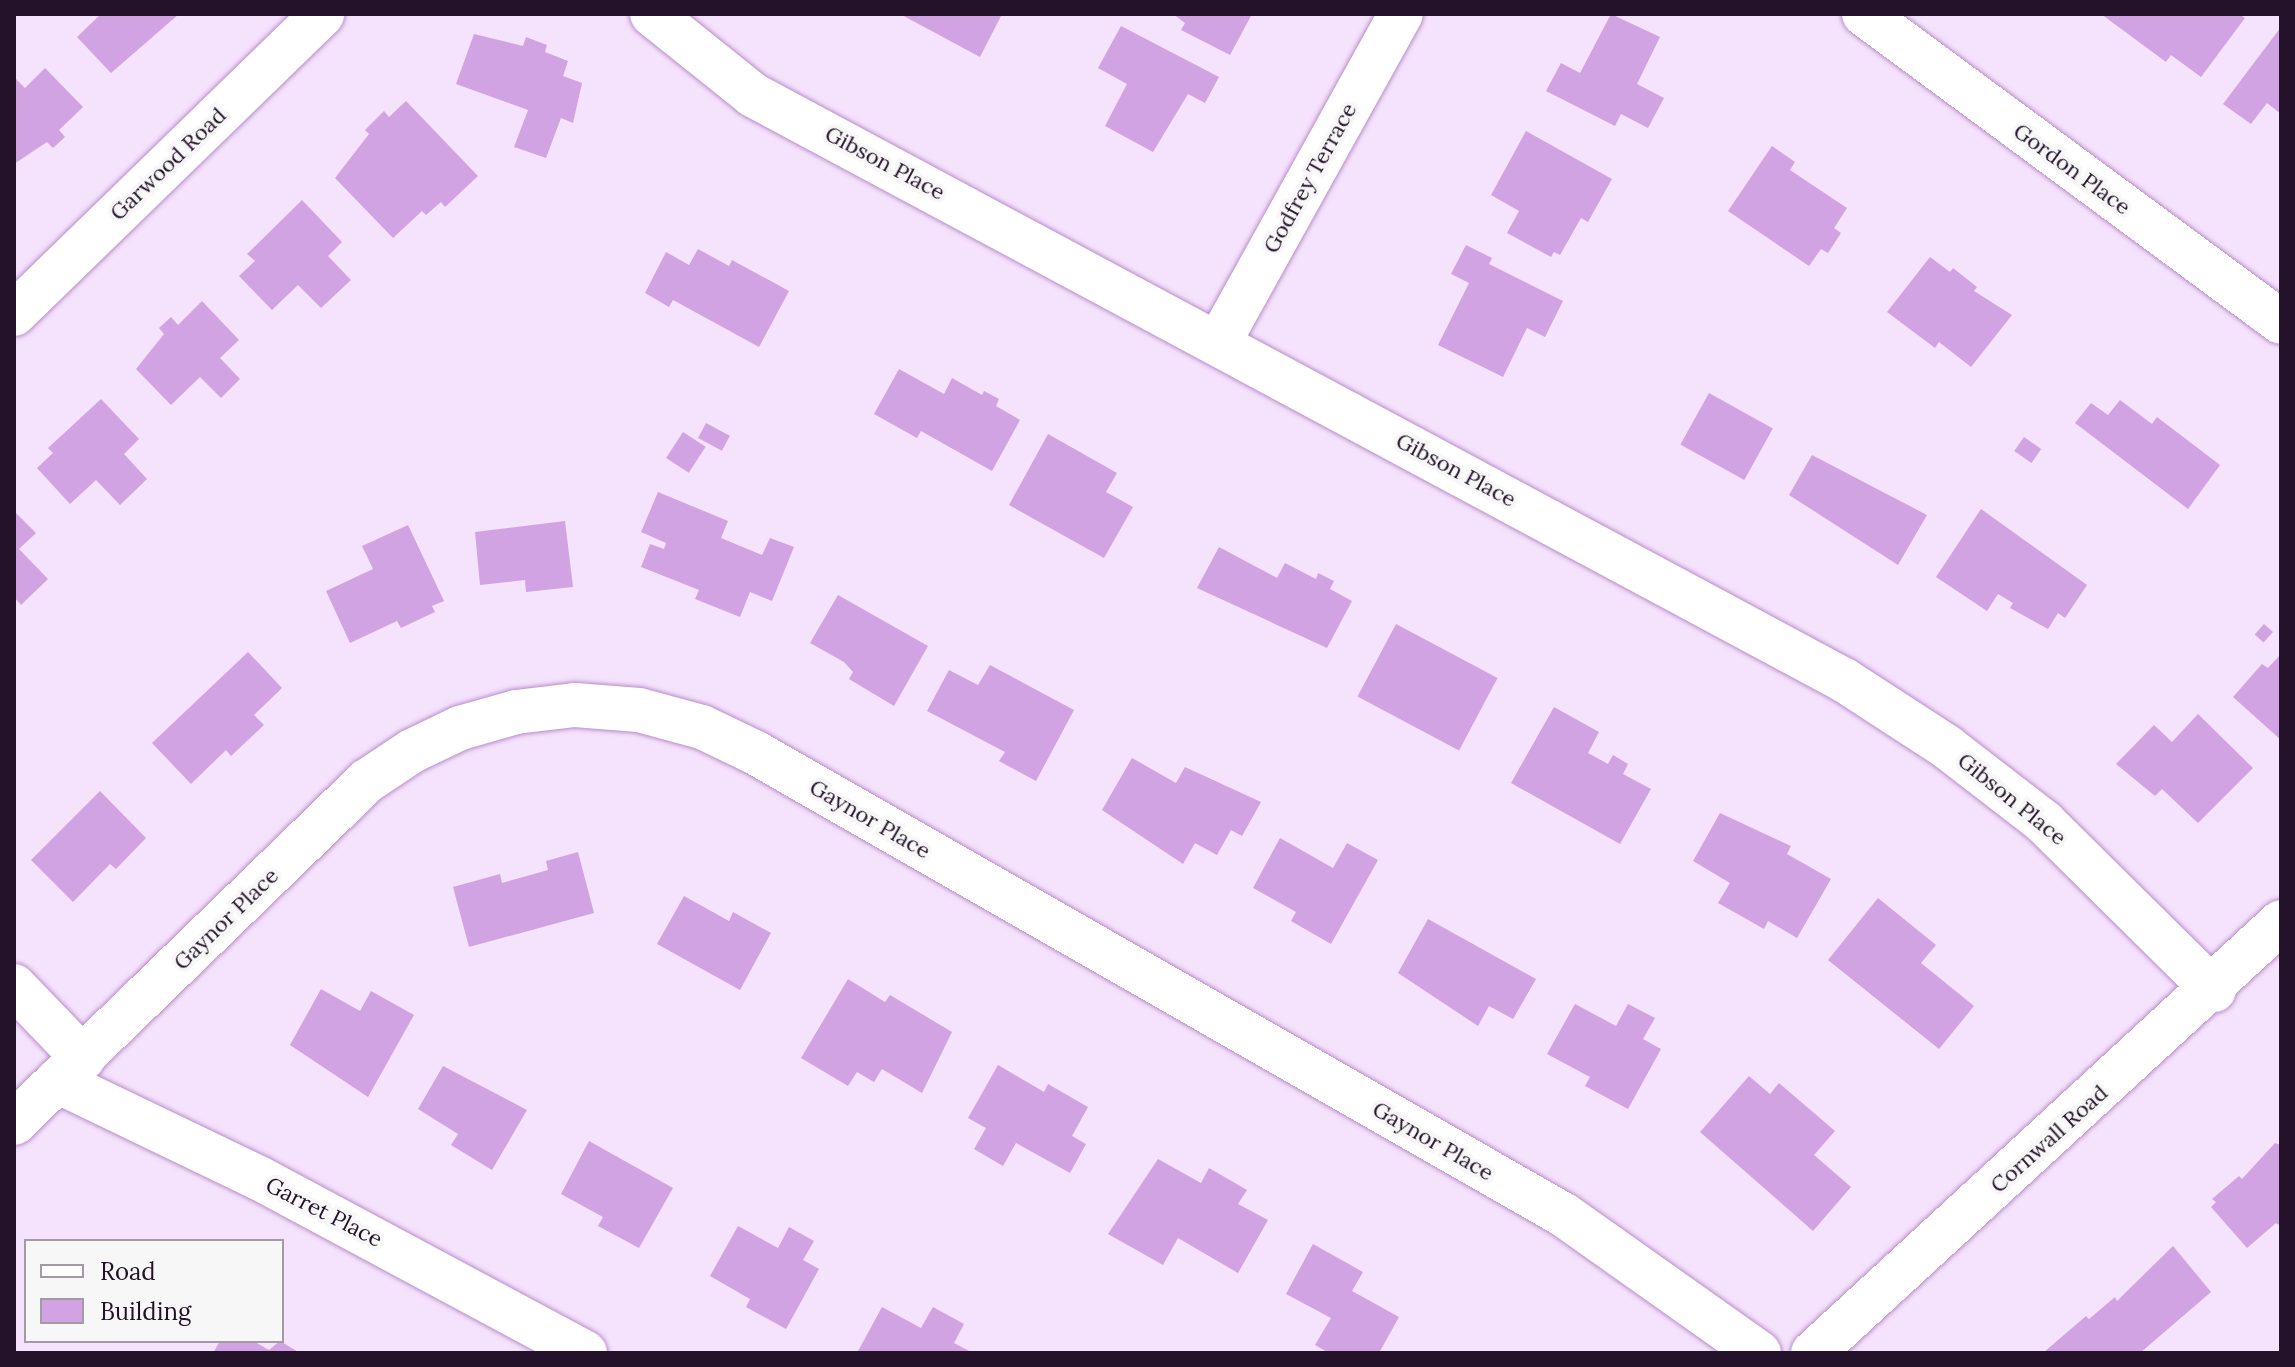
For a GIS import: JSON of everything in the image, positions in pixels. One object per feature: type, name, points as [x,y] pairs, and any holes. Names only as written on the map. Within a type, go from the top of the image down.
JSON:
[{"type":"street","name":"Garwood Road","points":[[14,314],[322,14]]},
{"type":"street","name":"Gibson Place","points":[[652,14],[753,95],[1219,342],[1844,680],[1934,739],[2044,822],[2214,990]]},
{"type":"street","name":"Godfrey Terrace","points":[[1219,342],[1401,14]]},
{"type":"street","name":"Gordon Place","points":[[1864,14],[2281,322]]},
{"type":"street","name":"Gaynor Place","points":[[14,1123],[367,781],[412,751],[460,728],[516,712],[575,705],[639,710],[702,727],[756,753],[1536,1200],[1706,1312],[1759,1353]]},
{"type":"street","name":"Cornwall Road","points":[[1813,1353],[2214,990],[2281,922]]},
{"type":"street","name":"Garret Place","points":[[14,986],[70,1070],[259,1178],[585,1353]]},
{"type":"building","points":[[101,14],[179,14],[111,73],[77,37]]},
{"type":"building","points":[[900,14],[1002,14],[980,57]]},
{"type":"building","points":[[1173,14],[1252,14],[1230,55],[1181,30],[1185,23]]},
{"type":"building","points":[[1611,14],[1660,37],[1637,84],[1664,98],[1648,128],[1621,114],[1615,126],[1546,91],[1561,63],[1580,73]]},
{"type":"building","points":[[2101,14],[2239,14],[2245,18],[2201,77],[2171,55],[2166,62]]},
{"type":"building","points":[[1121,26],[1219,77],[1205,103],[1188,94],[1153,152],[1105,126],[1127,84],[1098,68]]},
{"type":"building","points":[[2281,27],[2281,114],[2267,103],[2251,124],[2223,104]]},
{"type":"building","points":[[474,34],[523,46],[526,37],[547,45],[545,52],[568,61],[563,76],[582,83],[573,123],[561,118],[546,158],[514,147],[528,110],[456,84]]},
{"type":"building","points":[[45,68],[83,107],[59,130],[65,137],[53,148],[47,142],[14,164],[14,77],[25,88]]},
{"type":"building","points":[[406,101],[478,176],[445,207],[441,202],[426,215],[422,211],[393,238],[335,178],[369,134],[365,130],[384,111],[389,117]]},
{"type":"building","points":[[1526,131],[1612,179],[1588,222],[1581,218],[1560,255],[1554,252],[1551,257],[1507,233],[1519,211],[1491,195]]},
{"type":"building","points":[[1772,146],[1795,162],[1790,170],[1847,208],[1834,228],[1841,233],[1828,253],[1821,249],[1809,266],[1728,211]]},
{"type":"building","points":[[302,200],[342,242],[328,256],[351,280],[321,308],[298,285],[272,310],[239,276],[255,261],[247,254]]},
{"type":"building","points":[[1466,245],[1492,258],[1489,264],[1563,301],[1545,337],[1527,328],[1503,377],[1438,345],[1469,283],[1451,274]]},
{"type":"building","points":[[698,249],[729,266],[732,260],[789,291],[759,347],[673,300],[669,307],[645,293],[666,252],[689,265]]},
{"type":"building","points":[[1930,257],[1950,272],[1953,268],[1977,287],[1974,291],[2012,315],[1971,367],[1939,342],[1935,348],[1887,312]]},
{"type":"building","points":[[202,301],[239,340],[220,358],[240,379],[221,398],[200,377],[171,405],[136,369],[164,334],[159,328],[171,317],[178,325]]},
{"type":"building","points":[[899,369],[944,394],[952,378],[982,395],[984,391],[999,399],[996,406],[1020,420],[992,471],[921,431],[917,438],[874,414]]},
{"type":"building","points":[[1709,393],[1773,428],[1744,480],[1680,445]]},
{"type":"building","points":[[101,399],[139,439],[124,454],[147,479],[120,505],[96,480],[70,504],[37,468],[53,453],[48,448]]},
{"type":"building","points":[[2120,400],[2152,424],[2157,417],[2220,465],[2188,509],[2075,423],[2091,403],[2108,415]]},
{"type":"building","points":[[706,423],[730,436],[722,451],[698,438]]},
{"type":"building","points":[[683,432],[706,447],[689,473],[666,458]]},
{"type":"building","points":[[1048,434],[1117,473],[1106,492],[1133,507],[1104,558],[1009,505]]},
{"type":"building","points":[[2024,437],[2041,449],[2031,463],[2014,451]]},
{"type":"building","points":[[1812,455],[1927,515],[1898,565],[1789,495]]},
{"type":"building","points":[[658,492],[728,521],[721,538],[762,555],[770,538],[794,547],[772,601],[750,592],[740,617],[695,599],[699,590],[641,567],[650,544],[664,549],[666,543],[641,532]]},
{"type":"building","points":[[1981,509],[2087,585],[2065,618],[2058,613],[2048,629],[2010,608],[2013,603],[1998,594],[1987,611],[1936,577]]},
{"type":"building","points":[[14,511],[36,533],[19,549],[48,579],[21,605],[14,597]]},
{"type":"building","points":[[565,521],[573,587],[526,592],[525,580],[480,585],[475,532]]},
{"type":"building","points":[[408,525],[444,601],[432,606],[435,612],[401,628],[397,621],[350,643],[326,591],[373,569],[362,546]]},
{"type":"building","points":[[1219,547],[1277,578],[1285,563],[1316,579],[1318,573],[1334,581],[1330,589],[1352,601],[1327,648],[1197,588]]},
{"type":"building","points":[[838,595],[928,646],[894,706],[849,679],[853,672],[844,662],[810,643]]},
{"type":"building","points":[[1396,624],[1498,678],[1459,750],[1358,696]]},
{"type":"building","points":[[2264,624],[2273,632],[2264,642],[2255,634]]},
{"type":"building","points":[[248,652],[282,688],[254,715],[264,725],[231,756],[226,750],[191,784],[152,743]]},
{"type":"building","points":[[2281,654],[2281,740],[2233,697],[2262,664],[2268,668]]},
{"type":"building","points":[[990,665],[1074,710],[1036,781],[999,761],[1005,752],[927,711],[949,670],[978,685]]},
{"type":"building","points":[[1554,707],[1599,732],[1588,753],[1608,764],[1613,755],[1628,764],[1623,774],[1651,789],[1620,844],[1511,783]]},
{"type":"building","points":[[2198,714],[2253,768],[2198,823],[2162,789],[2155,796],[2116,764],[2154,725],[2172,742]]},
{"type":"building","points":[[1132,758],[1176,783],[1185,767],[1261,802],[1242,836],[1231,830],[1217,855],[1195,843],[1183,864],[1102,810]]},
{"type":"building","points":[[100,791],[146,838],[116,869],[110,864],[73,902],[31,860]]},
{"type":"building","points":[[1720,813],[1791,846],[1787,854],[1831,879],[1797,938],[1768,921],[1764,929],[1718,903],[1730,883],[1693,861]]},
{"type":"building","points":[[1280,838],[1333,868],[1347,843],[1378,860],[1331,944],[1291,921],[1296,912],[1253,888]]},
{"type":"building","points":[[578,852],[594,913],[469,947],[453,887],[500,874],[502,883],[548,870],[546,861]]},
{"type":"building","points":[[684,896],[729,921],[733,912],[771,933],[740,990],[657,944]]},
{"type":"building","points":[[1878,898],[1936,945],[1921,963],[1974,1006],[1939,1049],[1828,960]]},
{"type":"building","points":[[1428,919],[1536,979],[1513,1019],[1489,1006],[1478,1026],[1398,973]]},
{"type":"building","points":[[848,979],[885,1002],[890,995],[952,1032],[922,1093],[882,1069],[874,1082],[857,1072],[848,1086],[801,1058]]},
{"type":"building","points":[[321,989],[360,1011],[371,991],[414,1015],[368,1097],[290,1045]]},
{"type":"building","points":[[1575,1004],[1616,1026],[1628,1004],[1655,1018],[1643,1039],[1661,1049],[1628,1109],[1585,1086],[1590,1077],[1547,1054]]},
{"type":"building","points":[[998,1065],[1044,1092],[1048,1084],[1088,1107],[1072,1136],[1086,1144],[1070,1173],[1016,1143],[1003,1166],[974,1149],[986,1128],[968,1118]]},
{"type":"building","points":[[443,1066],[527,1110],[492,1170],[451,1145],[458,1134],[418,1109]]},
{"type":"building","points":[[1749,1076],[1770,1094],[1779,1083],[1835,1131],[1814,1155],[1851,1187],[1813,1231],[1700,1132]]},
{"type":"building","points":[[589,1141],[673,1188],[639,1248],[598,1226],[603,1217],[561,1194]]},
{"type":"building","points":[[2275,1143],[2281,1145],[2281,1226],[2276,1223],[2247,1248],[2211,1207],[2216,1202],[2212,1199],[2239,1176],[2242,1179]]},
{"type":"building","points":[[1158,1159],[1201,1183],[1209,1168],[1247,1190],[1238,1204],[1268,1220],[1238,1273],[1178,1238],[1163,1265],[1108,1234]]},
{"type":"building","points":[[738,1226],[778,1248],[789,1227],[814,1241],[803,1260],[819,1269],[786,1329],[746,1307],[750,1299],[710,1276]]},
{"type":"building","points":[[1313,1244],[1363,1272],[1352,1291],[1399,1317],[1379,1353],[1329,1353],[1315,1345],[1331,1318],[1286,1294]]},
{"type":"building","points":[[2173,1246],[2211,1292],[2140,1353],[2043,1353],[2086,1316],[2089,1319],[2115,1297],[2117,1301]]},
{"type":"building","points":[[882,1307],[921,1328],[933,1307],[964,1324],[954,1343],[973,1353],[857,1353]]},
{"type":"building","points":[[219,1343],[257,1343],[269,1350],[278,1343],[283,1343],[300,1353],[213,1353]]}]
